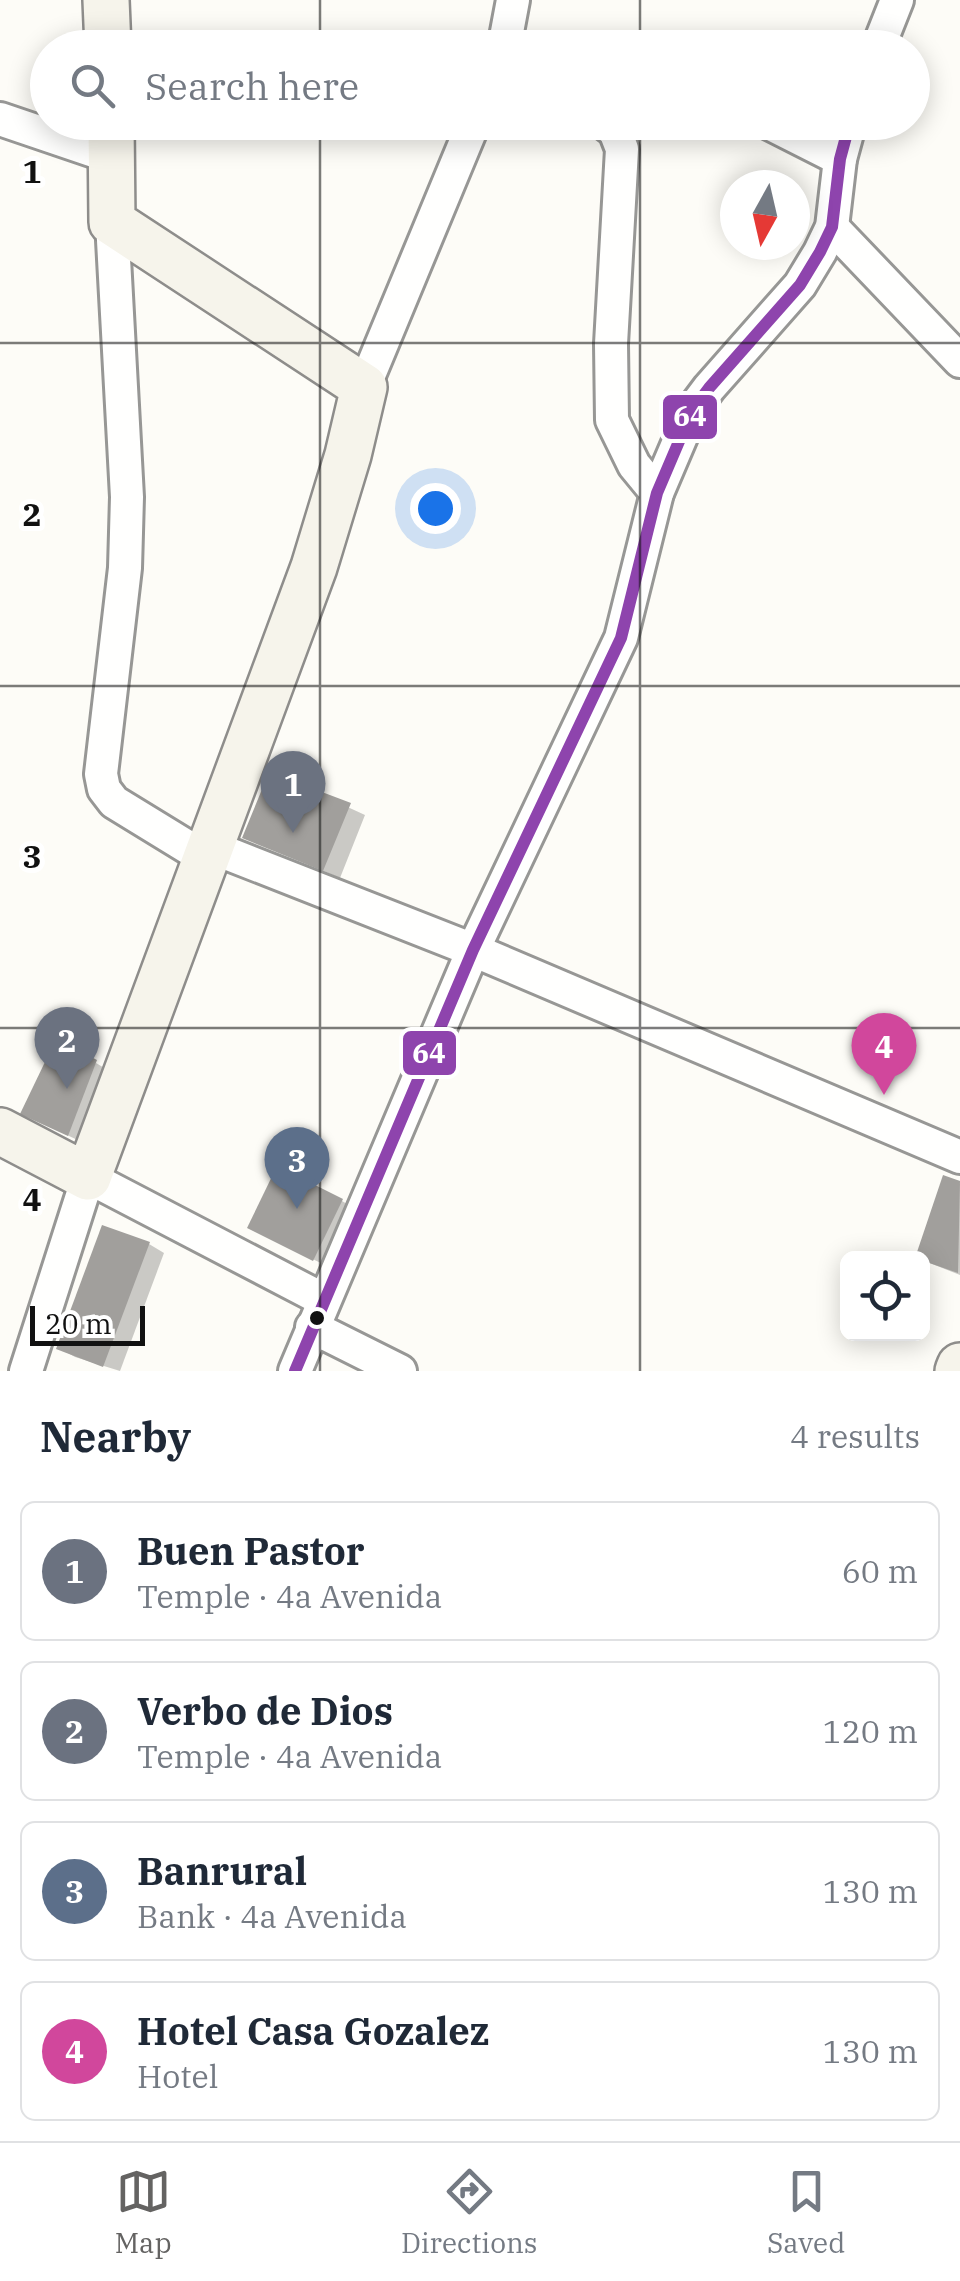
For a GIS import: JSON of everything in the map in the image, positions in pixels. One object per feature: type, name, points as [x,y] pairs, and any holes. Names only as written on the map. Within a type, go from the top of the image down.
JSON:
[{"type":"main road","points":[[106,0],[107,30]]},
{"type":"main road","points":[[0,1131],[88,1177],[314,567],[364,387],[112,222],[111,140]]},
{"type":"street","points":[[507,30],[513,0]]},
{"type":"street","points":[[885,30],[897,0]]},
{"type":"street","points":[[0,119],[30,125]]},
{"type":"street","points":[[364,387],[467,140]]},
{"type":"street","points":[[620,140],[611,344],[612,420],[634,465],[657,493]]},
{"type":"street","points":[[803,140],[840,159]]},
{"type":"street","points":[[295,1371],[474,950],[622,638],[657,493],[694,408],[800,285],[832,228],[845,140]]},
{"type":"street","points":[[112,222],[126,497],[125,568],[100,774],[104,789],[114,802],[209,853],[474,950],[960,1157]]},
{"type":"street","points":[[832,228],[960,361]]},
{"type":"street","points":[[26,1371],[88,1177],[318,1314],[400,1371]]},
{"type":"building","points":[[265,782],[309,800],[314,789],[351,803],[323,871],[242,838]]},
{"type":"building","points":[[56,1039],[97,1060],[68,1136],[20,1114]]},
{"type":"building","points":[[277,1166],[343,1199],[313,1261],[247,1228]]},
{"type":"building","points":[[943,1175],[960,1181],[958,1273],[930,1263],[930,1251],[917,1251]]},
{"type":"building","points":[[102,1225],[150,1242],[103,1367],[56,1349]]},
{"type":"transit line","name":"64","points":[[295,1371],[473,950],[621,638],[657,493],[683,432],[709,388],[800,285],[820,252],[832,227],[845,140]]},
{"type":"place","name":"Buen Pastor","points":[[293,833]]},
{"type":"place","name":"Verbo de Dios","points":[[67,1089]]},
{"type":"place","name":"Hotel Casa Gozalez","points":[[884,1095]]},
{"type":"place","name":"Banrural","points":[[297,1209]]}]
